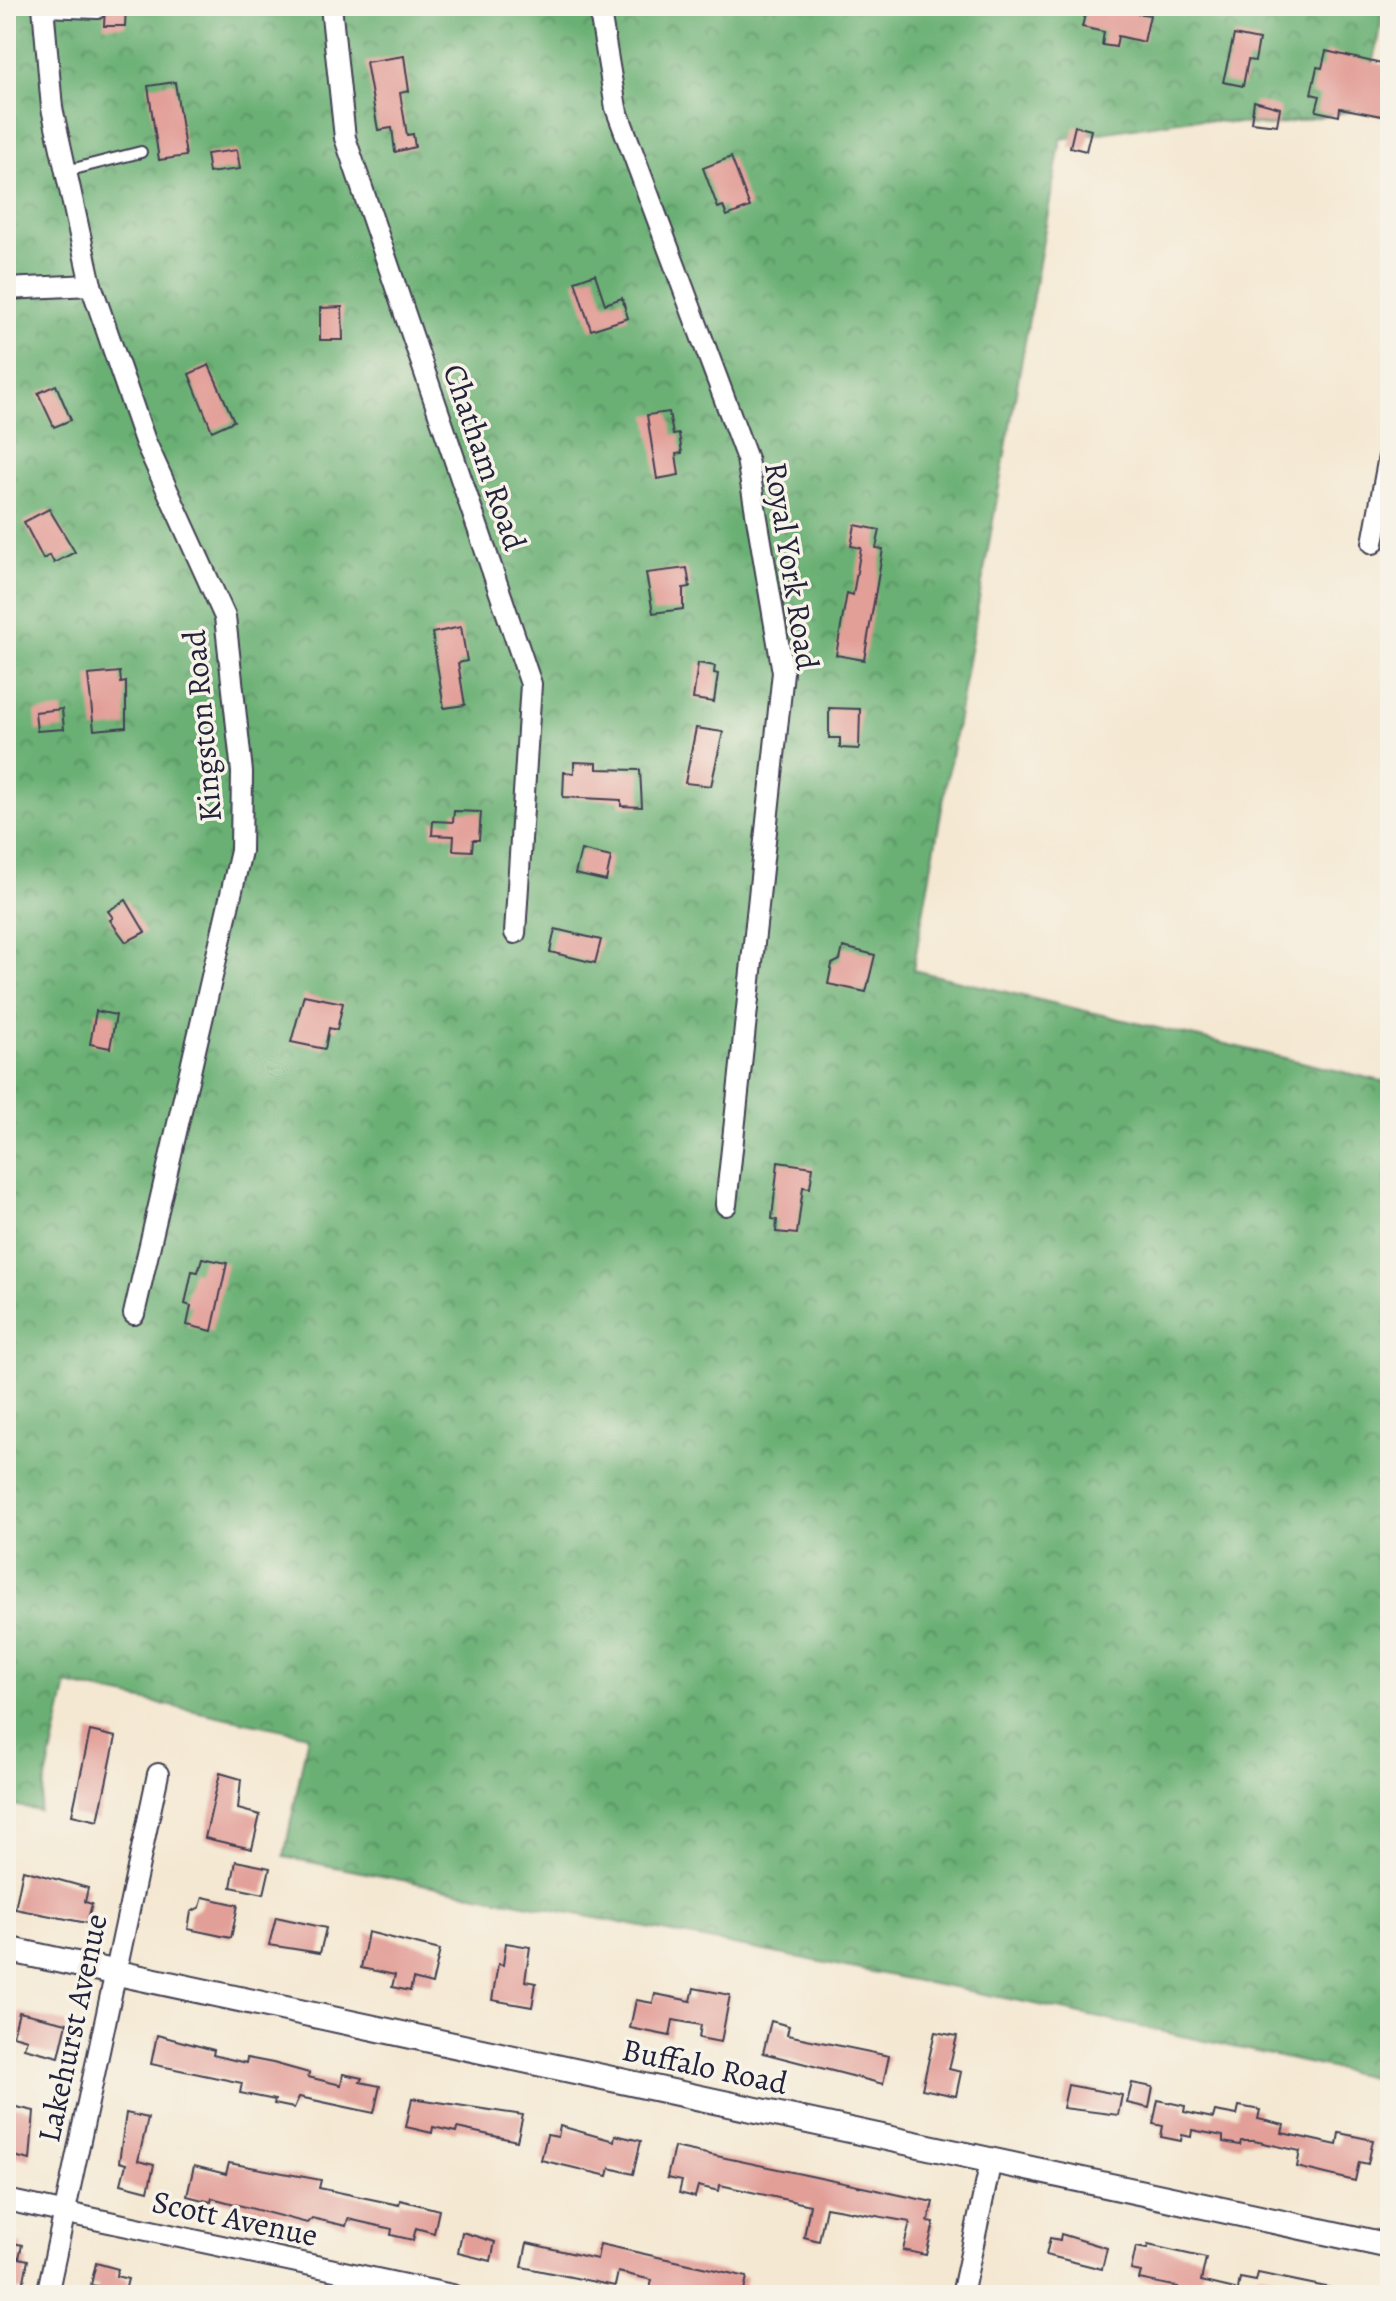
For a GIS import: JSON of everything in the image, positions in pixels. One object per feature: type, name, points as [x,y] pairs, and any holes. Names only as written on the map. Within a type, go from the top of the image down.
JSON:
[{"type":"street","name":"Chatham Road","points":[[331,6],[345,138],[531,684],[515,933]]},
{"type":"street","name":"Royal York Road","points":[[599,6],[616,108],[747,459],[783,672],[726,1205]]},
{"type":"street","name":"Kingston Road","points":[[43,8],[52,108],[91,285],[145,441],[225,617],[242,772],[241,851],[134,1314]]},
{"type":"street","points":[[6,289],[91,285]]},
{"type":"street","points":[[1373,543],[1390,451]]},
{"type":"street","name":"Lakehurst Avenue","points":[[47,2295],[158,1774]]},
{"type":"street","name":"Buffalo Road","points":[[6,1949],[1390,2246]]},
{"type":"street","points":[[962,2295],[991,2161]]},
{"type":"street","name":"Scott Avenue","points":[[6,2200],[452,2295]]},
{"type":"lane","points":[[43,8],[98,13]]},
{"type":"lane","points":[[66,171],[141,152]]},
{"type":"green space","points":[[6,6],[1382,7],[1380,33],[1363,109],[1269,126],[1192,119],[1061,139],[913,970],[1390,1083],[1390,2081],[1035,2004],[284,1857],[308,1735],[67,1684],[39,1811],[6,1803]]},
{"type":"building","points":[[105,6],[126,6],[125,26],[104,26]]},
{"type":"building","points":[[1087,6],[1150,15],[1144,42],[1118,36],[1116,47],[1102,45],[1104,32],[1082,27]]},
{"type":"building","points":[[1234,35],[1259,40],[1255,61],[1248,60],[1243,86],[1223,82]]},
{"type":"building","points":[[1326,51],[1390,66],[1387,117],[1340,108],[1339,116],[1316,111],[1320,96],[1311,94],[1317,67],[1322,68]]},
{"type":"building","points":[[404,56],[409,91],[400,93],[407,135],[413,134],[415,147],[395,152],[392,128],[378,130],[366,62]]},
{"type":"building","points":[[175,82],[186,156],[159,160],[148,86]]},
{"type":"building","points":[[1254,101],[1280,108],[1277,125],[1251,122]]},
{"type":"building","points":[[1075,126],[1091,130],[1086,151],[1070,147]]},
{"type":"building","points":[[237,150],[240,169],[209,173],[206,154]]},
{"type":"building","points":[[731,157],[750,207],[727,216],[723,206],[718,208],[703,168]]},
{"type":"building","points":[[595,274],[605,304],[622,298],[628,318],[591,330],[575,281]]},
{"type":"building","points":[[342,307],[343,340],[320,340],[320,308]]},
{"type":"building","points":[[209,365],[234,421],[212,431],[189,374]]},
{"type":"building","points":[[56,385],[71,420],[54,427],[38,393]]},
{"type":"building","points":[[669,412],[673,435],[679,434],[682,453],[676,454],[679,475],[657,479],[647,415]]},
{"type":"building","points":[[49,509],[75,552],[54,563],[50,555],[43,559],[24,522]]},
{"type":"building","points":[[855,525],[880,530],[876,548],[883,549],[864,660],[836,655],[847,593],[853,595],[861,548],[851,546]]},
{"type":"building","points":[[687,568],[690,587],[683,588],[683,609],[653,613],[646,573]]},
{"type":"building","points":[[461,627],[467,661],[458,663],[465,705],[444,708],[432,633]]},
{"type":"building","points":[[698,663],[715,666],[714,673],[718,674],[714,702],[693,699]]},
{"type":"building","points":[[120,672],[121,683],[126,682],[126,727],[94,730],[88,675]]},
{"type":"building","points":[[829,708],[860,709],[859,749],[840,748],[840,738],[829,738]]},
{"type":"building","points":[[62,709],[64,729],[37,731],[35,712]]},
{"type":"building","points":[[696,728],[723,732],[711,786],[685,783]]},
{"type":"building","points":[[574,762],[597,763],[597,769],[640,770],[642,807],[621,806],[621,800],[563,797],[564,772],[574,773]]},
{"type":"building","points":[[454,811],[481,812],[479,840],[473,840],[472,851],[453,850],[454,836],[432,835],[433,821],[453,822]]},
{"type":"building","points":[[581,850],[611,857],[606,881],[575,874]]},
{"type":"building","points":[[126,900],[145,932],[126,942],[110,920],[113,918],[108,911]]},
{"type":"building","points":[[555,929],[601,940],[595,963],[550,952]]},
{"type":"building","points":[[843,947],[875,955],[866,992],[828,984],[832,964],[840,960]]},
{"type":"building","points":[[304,995],[343,1003],[337,1030],[329,1028],[325,1049],[291,1042]]},
{"type":"building","points":[[96,1011],[116,1015],[110,1048],[90,1044]]},
{"type":"building","points":[[778,1162],[813,1167],[810,1188],[803,1187],[797,1234],[776,1232],[777,1220],[772,1219]]},
{"type":"building","points":[[202,1258],[227,1263],[212,1331],[187,1325],[191,1306],[185,1304],[192,1271],[198,1272]]},
{"type":"building","points":[[90,1731],[116,1737],[98,1821],[72,1815]]},
{"type":"building","points":[[220,1773],[241,1779],[238,1809],[260,1815],[252,1849],[205,1838]]},
{"type":"building","points":[[236,1861],[270,1868],[264,1894],[231,1887]]},
{"type":"building","points":[[23,1870],[88,1888],[85,1902],[92,1904],[87,1923],[15,1909]]},
{"type":"building","points":[[203,1897],[238,1905],[231,1938],[188,1929],[191,1912],[200,1907]]},
{"type":"building","points":[[276,1917],[326,1928],[320,1953],[269,1945]]},
{"type":"building","points":[[368,1932],[440,1950],[432,1984],[413,1979],[410,1991],[392,1987],[395,1975],[361,1968]]},
{"type":"building","points":[[506,1943],[530,1947],[525,1981],[536,1983],[532,2007],[492,2000],[498,1964],[503,1965]]},
{"type":"building","points":[[694,1988],[730,1995],[721,2042],[699,2038],[701,2025],[673,2020],[670,2036],[630,2028],[636,2000],[653,2003],[655,1994],[691,2001]]},
{"type":"building","points":[[19,2012],[67,2023],[59,2057],[24,2048],[27,2039],[13,2035]]},
{"type":"building","points":[[771,2021],[789,2026],[787,2035],[889,2056],[883,2084],[763,2053]]},
{"type":"building","points":[[935,2032],[957,2036],[949,2069],[961,2072],[956,2096],[922,2089]]},
{"type":"building","points":[[157,2035],[214,2050],[213,2055],[246,2063],[247,2058],[273,2063],[309,2073],[308,2077],[341,2085],[343,2074],[362,2078],[360,2082],[380,2086],[374,2113],[299,2097],[294,2108],[274,2104],[275,2100],[240,2093],[242,2083],[151,2064]]},
{"type":"building","points":[[1132,2083],[1153,2087],[1149,2108],[1127,2103]]},
{"type":"building","points":[[1068,2085],[1122,2095],[1118,2115],[1063,2108]]},
{"type":"building","points":[[412,2098],[523,2115],[517,2141],[457,2128],[456,2132],[433,2127],[432,2133],[406,2127]]},
{"type":"building","points":[[1158,2100],[1185,2106],[1184,2112],[1213,2118],[1215,2111],[1237,2115],[1239,2106],[1260,2110],[1258,2119],[1284,2125],[1282,2133],[1337,2145],[1339,2133],[1373,2140],[1368,2164],[1359,2162],[1355,2181],[1297,2167],[1300,2151],[1254,2141],[1241,2141],[1240,2145],[1223,2142],[1223,2136],[1192,2130],[1191,2137],[1182,2135],[1181,2141],[1161,2137],[1163,2126],[1153,2124]]},
{"type":"building","points":[[12,2106],[34,2111],[30,2160],[6,2154],[6,2115],[10,2116]]},
{"type":"building","points":[[126,2113],[148,2118],[138,2161],[154,2165],[148,2191],[121,2184],[126,2164],[119,2162]]},
{"type":"building","points":[[560,2126],[614,2141],[615,2135],[641,2141],[633,2174],[610,2168],[608,2176],[541,2160],[547,2135],[558,2137]]},
{"type":"building","points":[[674,2147],[933,2202],[928,2222],[934,2223],[926,2255],[903,2250],[910,2222],[826,2207],[819,2241],[804,2237],[810,2205],[720,2185],[719,2191],[698,2186],[695,2197],[679,2193],[682,2181],[667,2178]]},
{"type":"building","points":[[229,2163],[321,2180],[319,2188],[399,2205],[400,2200],[439,2210],[434,2233],[416,2228],[413,2240],[391,2235],[392,2229],[348,2219],[346,2226],[312,2218],[307,2223],[212,2198],[211,2202],[187,2196],[194,2166],[226,2174]]},
{"type":"building","points":[[462,2232],[495,2242],[491,2261],[458,2253]]},
{"type":"building","points":[[1061,2234],[1107,2248],[1102,2269],[1046,2255],[1050,2238],[1060,2240]]},
{"type":"building","points":[[6,2241],[22,2245],[19,2258],[28,2260],[22,2291],[6,2288]]},
{"type":"building","points":[[527,2243],[597,2259],[600,2244],[747,2277],[743,2295],[659,2295],[649,2293],[652,2280],[618,2272],[615,2286],[522,2267]]},
{"type":"building","points":[[1148,2245],[1206,2258],[1201,2281],[1235,2289],[1234,2295],[1176,2295],[1178,2287],[1139,2279],[1141,2272],[1131,2270],[1136,2247],[1147,2249]]},
{"type":"building","points":[[96,2263],[118,2269],[116,2276],[128,2279],[124,2295],[96,2295],[98,2286],[91,2285]]},
{"type":"building","points":[[1258,2273],[1336,2289],[1335,2295],[1237,2295],[1240,2278],[1256,2281]]}]
